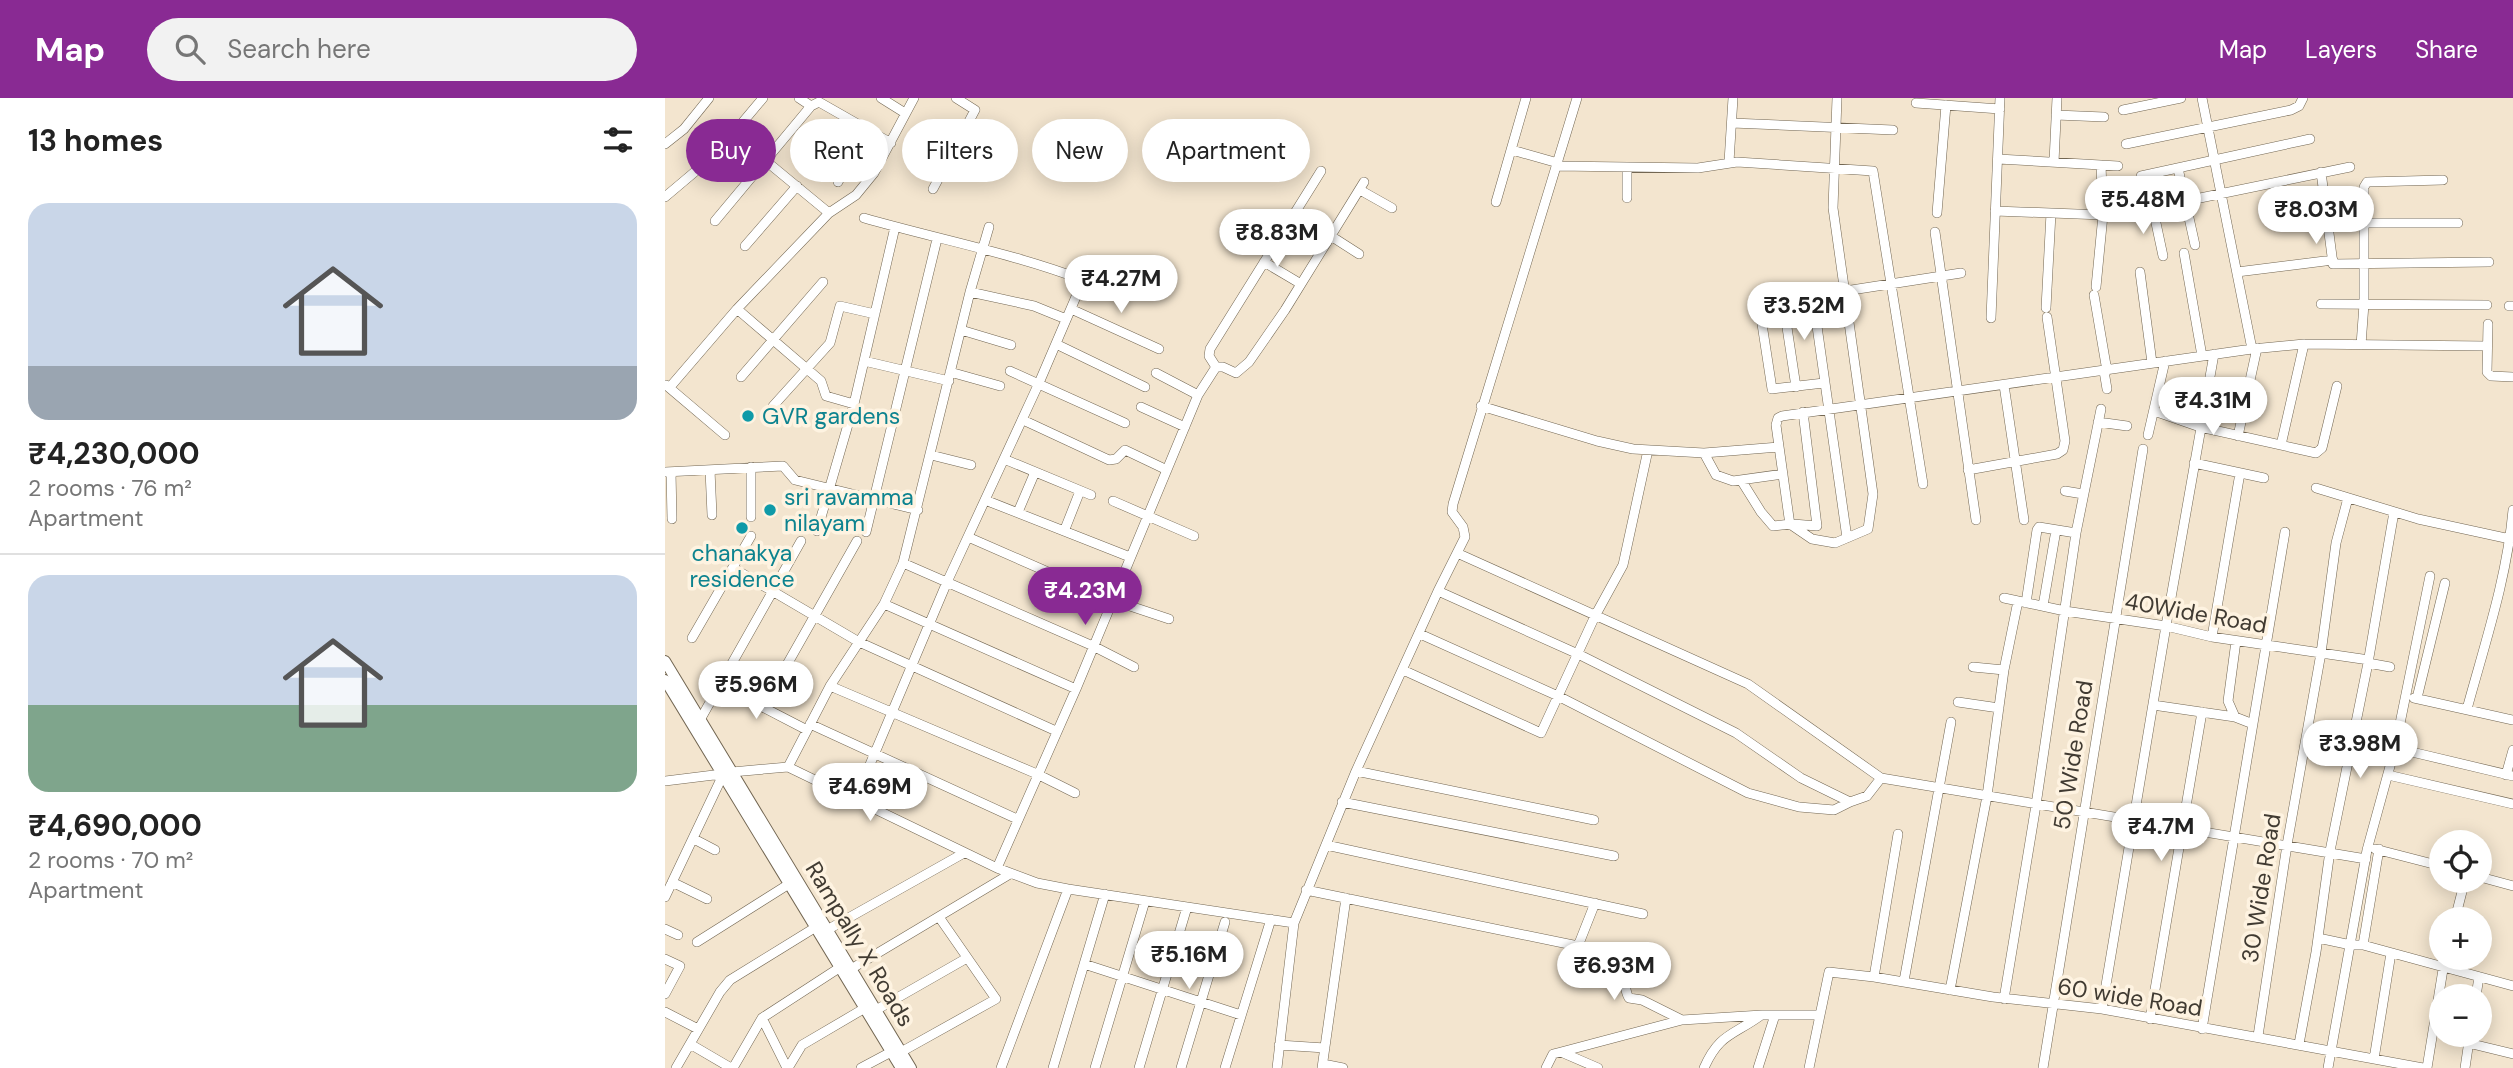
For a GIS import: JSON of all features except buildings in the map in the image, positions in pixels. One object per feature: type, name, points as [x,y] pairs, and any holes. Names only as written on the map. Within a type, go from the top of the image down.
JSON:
[{"type":"main road","name":"Rampally X Roads","points":[[665,662],[700,720],[726,775]]},
{"type":"main road","name":"Rampally X Roads","points":[[665,680],[821,929]]},
{"type":"main road","points":[[726,775],[789,884],[821,929],[896,1052],[901,1068]]},
{"type":"main road","name":"Rampally X Roads","points":[[896,1052],[911,1068]]},
{"type":"street","points":[[665,144],[684,129],[709,98]]},
{"type":"street","points":[[665,197],[716,154],[763,98]]},
{"type":"street","points":[[799,98],[811,106]]},
{"type":"street","points":[[881,98],[905,113]]},
{"type":"street","points":[[888,148],[914,98]]},
{"type":"street","points":[[933,189],[975,110],[956,98]]},
{"type":"street","points":[[1496,202],[1526,98]]},
{"type":"street","points":[[1277,1068],[1294,923],[1342,802],[1465,537],[1463,527],[1452,512],[1453,504],[1577,98]]},
{"type":"street","points":[[1729,162],[1733,98]]},
{"type":"street","points":[[1837,98],[1833,208],[1861,405],[1873,494],[1868,529],[1835,543],[1812,539],[1790,524],[1776,425],[1778,418],[1803,412],[1861,405],[1957,392],[2254,349],[2304,344],[2487,346]]},
{"type":"street","points":[[1991,318],[2000,98]]},
{"type":"street","points":[[2054,162],[2057,98]]},
{"type":"street","points":[[2123,110],[2181,98]]},
{"type":"street","points":[[2202,98],[2254,349],[2238,436]]},
{"type":"street","points":[[2126,144],[2291,110],[2299,106],[2303,98]]},
{"type":"street","points":[[776,149],[811,106],[819,102],[891,143]]},
{"type":"street","points":[[1916,103],[2000,110]]},
{"type":"street","points":[[1937,214],[1946,105]]},
{"type":"street","points":[[2056,116],[2104,117]]},
{"type":"street","points":[[1732,123],[1893,130]]},
{"type":"street","points":[[2141,176],[2310,139]]},
{"type":"street","points":[[1512,149],[1557,164],[1698,168],[1729,162],[1873,171],[1923,484]]},
{"type":"street","points":[[1997,159],[2117,166]]},
{"type":"street","points":[[2101,165],[2103,215],[2095,291],[2107,389]]},
{"type":"street","points":[[1627,167],[1627,198]]},
{"type":"street","points":[[2137,211],[2350,167]]},
{"type":"street","points":[[2178,168],[2195,245]]},
{"type":"street","points":[[776,169],[829,213]]},
{"type":"street","points":[[1216,367],[1209,356],[1210,349],[1321,172]]},
{"type":"street","points":[[2321,172],[2333,264],[2489,262]]},
{"type":"street","points":[[2361,345],[2364,304],[2364,187],[2367,182],[2444,180]]},
{"type":"street","points":[[715,221],[748,182]]},
{"type":"street","points":[[725,435],[667,386],[829,213],[856,195],[867,182]]},
{"type":"street","points":[[745,247],[797,186]]},
{"type":"street","points":[[1216,367],[1236,373],[1244,367],[1285,310],[1362,186],[1392,208]]},
{"type":"street","points":[[2153,209],[2163,256]]},
{"type":"street","points":[[1995,211],[2103,215]]},
{"type":"street","points":[[1295,213],[1359,254]]},
{"type":"street","points":[[1968,470],[2057,454],[2063,450],[2065,441],[2047,312],[2051,213]]},
{"type":"street","points":[[864,218],[937,239],[1020,258],[1083,280]]},
{"type":"street","points":[[2364,223],[2458,223]]},
{"type":"street","points":[[817,531],[854,404],[895,227]]},
{"type":"street","points":[[788,767],[830,685],[884,604],[904,563],[970,292],[989,227]]},
{"type":"street","points":[[1935,232],[1976,520]]},
{"type":"street","points":[[866,531],[937,239]]},
{"type":"street","points":[[2185,253],[2202,356]]},
{"type":"street","points":[[2237,272],[2333,260]]},
{"type":"street","points":[[1264,262],[1301,284]]},
{"type":"street","points":[[855,800],[947,582],[1023,419],[1087,271]]},
{"type":"street","points":[[2140,272],[2152,363]]},
{"type":"street","points":[[1824,383],[1775,390],[1770,386],[1760,311],[1763,306],[1769,302],[1812,298],[1961,273]]},
{"type":"street","points":[[741,377],[823,282]]},
{"type":"street","points":[[970,292],[1034,306],[1066,319]]},
{"type":"street","points":[[1812,298],[1847,538]]},
{"type":"street","points":[[1783,301],[1796,387]]},
{"type":"street","points":[[2321,304],[2487,305]]},
{"type":"street","points":[[773,406],[830,343],[840,306],[875,314]]},
{"type":"street","points":[[737,309],[821,381],[826,396],[854,404]]},
{"type":"street","points":[[1071,309],[1159,349]]},
{"type":"street","points":[[2488,324],[2488,374],[2513,377]]},
{"type":"street","points":[[961,330],[1011,345]]},
{"type":"street","points":[[1056,344],[1145,387]]},
{"type":"street","points":[[2281,445],[2304,344]]},
{"type":"street","points":[[2102,1009],[2214,354]]},
{"type":"street","points":[[864,361],[904,371],[1000,386]]},
{"type":"street","points":[[2148,435],[2165,361]]},
{"type":"street","points":[[997,868],[1076,689],[1198,395],[1216,367]]},
{"type":"street","points":[[1010,371],[1125,423]]},
{"type":"street","points":[[1156,373],[1198,395]]},
{"type":"street","points":[[2004,385],[2024,520]]},
{"type":"street","points":[[2154,411],[2200,427],[2319,452],[2337,386]]},
{"type":"street","points":[[1481,406],[1597,441],[1633,449],[1704,453],[1779,447]]},
{"type":"street","points":[[1141,407],[1185,427]]},
{"type":"street","points":[[2004,999],[2076,533],[2101,409]]},
{"type":"street","points":[[1741,480],[1773,526],[1817,526],[1803,412]]},
{"type":"street","points":[[1023,419],[1109,460],[1116,459],[1125,450],[1167,470]]},
{"type":"street","points":[[2098,422],[2127,426]]},
{"type":"street","name":"50 Wide Road","points":[[2043,1068],[2143,449]]},
{"type":"street","points":[[1403,670],[1541,733],[1595,616],[1623,565],[1649,450]]},
{"type":"street","points":[[1704,453],[1716,475],[1733,481],[1783,474]]},
{"type":"street","points":[[931,455],[971,465]]},
{"type":"street","points":[[1004,459],[1091,495]]},
{"type":"street","points":[[2194,463],[2264,478]]},
{"type":"street","points":[[672,519],[668,472],[751,467],[783,466],[795,480],[918,510]]},
{"type":"street","points":[[751,467],[751,517]]},
{"type":"street","points":[[710,470],[712,515]]},
{"type":"street","points":[[1018,512],[1035,472]]},
{"type":"street","points":[[2212,638],[2240,473]]},
{"type":"street","points":[[2316,488],[2394,512],[2510,539]]},
{"type":"street","points":[[1065,529],[1080,491]]},
{"type":"street","points":[[2065,491],[2083,494]]},
{"type":"street","name":"30 Wide Road","points":[[2258,1036],[2287,845],[2321,653],[2336,543],[2348,498]]},
{"type":"street","points":[[985,500],[1131,557]]},
{"type":"street","points":[[1113,501],[1194,536]]},
{"type":"street","points":[[2467,709],[2501,587],[2513,510]]},
{"type":"street","points":[[2299,1044],[2330,851],[2368,662],[2394,512]]},
{"type":"street","points":[[1950,990],[1987,796],[2004,670],[2037,530],[2039,527],[2076,533]]},
{"type":"street","points":[[2043,606],[2056,530]]},
{"type":"street","points":[[2202,1028],[2284,532]]},
{"type":"street","points":[[692,638],[751,536]]},
{"type":"street","points":[[968,537],[1112,600],[1169,619]]},
{"type":"street","points":[[700,720],[801,541]]},
{"type":"street","points":[[776,684],[857,541]]},
{"type":"street","points":[[1457,553],[1748,684],[1881,779],[2287,845],[2367,854],[2379,849],[2429,863]]},
{"type":"street","points":[[904,563],[1093,646],[1134,667]]},
{"type":"street","points":[[733,568],[859,642],[1056,731]]},
{"type":"street","points":[[2328,1068],[2367,854],[2395,748],[2430,576]]},
{"type":"street","points":[[2417,698],[2445,583]]},
{"type":"street","points":[[1438,591],[1578,654],[1736,733],[1801,778],[1850,802]]},
{"type":"street","name":"40Wide Road","points":[[2004,598],[2065,611],[2166,626],[2212,638],[2321,653],[2390,667]]},
{"type":"street","points":[[884,604],[1076,689]]},
{"type":"street","points":[[1420,634],[1558,696],[1748,793],[1799,807],[1834,810],[1867,796],[1881,779]]},
{"type":"street","points":[[2235,717],[2228,701],[2236,641]]},
{"type":"street","points":[[1973,667],[2004,670]]},
{"type":"street","points":[[720,685],[1017,819]]},
{"type":"street","points":[[830,685],[1075,793]]},
{"type":"street","points":[[2406,698],[2417,698],[2513,720]]},
{"type":"street","points":[[1958,702],[1999,708]]},
{"type":"street","points":[[2153,705],[2235,717],[2253,724]]},
{"type":"street","points":[[2150,1018],[2202,712]]},
{"type":"street","points":[[1904,981],[1951,722]]},
{"type":"street","points":[[2395,748],[2510,776],[2513,750]]},
{"type":"street","points":[[665,781],[788,767],[1010,874],[1067,889],[1294,923]]},
{"type":"street","points":[[1356,771],[1594,820]]},
{"type":"street","points":[[665,897],[726,775]]},
{"type":"street","points":[[2388,775],[2513,804]]},
{"type":"street","points":[[1342,802],[1614,856]]},
{"type":"street","points":[[1874,976],[1898,834]]},
{"type":"street","points":[[694,838],[715,850]]},
{"type":"street","points":[[1326,845],[1643,914]]},
{"type":"street","points":[[2363,945],[2379,849]]},
{"type":"street","points":[[676,1068],[720,992],[735,975],[964,853]]},
{"type":"street","points":[[690,1044],[732,1068],[762,1018],[1010,874]]},
{"type":"street","points":[[2492,880],[2513,886]]},
{"type":"street","points":[[672,882],[707,899]]},
{"type":"street","points":[[697,942],[789,884]]},
{"type":"street","points":[[1001,1068],[1067,889]]},
{"type":"street","points":[[1306,890],[1606,950],[1623,956],[1625,992],[1629,998],[1642,1000],[1682,1020]]},
{"type":"street","points":[[1053,1068],[1105,894]]},
{"type":"street","points":[[1343,1068],[1322,1066],[1346,898]]},
{"type":"street","points":[[1095,1068],[1145,901]]},
{"type":"street","points":[[1578,946],[1595,903]]},
{"type":"street","points":[[1139,1068],[1187,907]]},
{"type":"street","points":[[861,1068],[996,999],[939,917]]},
{"type":"street","points":[[1225,1068],[1271,919]]},
{"type":"street","points":[[1181,1068],[1225,922]]},
{"type":"street","points":[[665,929],[678,935]]},
{"type":"street","points":[[2318,938],[2429,959]]},
{"type":"street","points":[[2374,1059],[2391,953]]},
{"type":"street","points":[[787,1068],[802,1045],[967,958]]},
{"type":"street","points":[[665,959],[680,966],[665,994]]},
{"type":"street","points":[[1084,964],[1241,1015]]},
{"type":"street","points":[[2425,1068],[2443,970]]},
{"type":"street","points":[[2463,970],[2513,986]]},
{"type":"street","name":"60 wide Road","points":[[1820,1015],[1829,972],[1874,976],[2004,999],[2102,1009],[2425,1068]]},
{"type":"street","points":[[2479,984],[2480,977]]},
{"type":"street","points":[[665,1012],[698,1029]]},
{"type":"street","points":[[1704,1068],[1713,1049],[1725,1037],[1762,1015]]},
{"type":"street","points":[[1546,1068],[1553,1054],[1682,1020],[1762,1015],[1820,1015],[1809,1068]]},
{"type":"street","points":[[1758,1068],[1775,1015]]},
{"type":"street","points":[[762,1018],[787,1068]]},
{"type":"street","points":[[1279,1045],[1325,1048]]},
{"type":"street","points":[[2465,1068],[2468,1047]]},
{"type":"street","points":[[2492,1047],[2513,1054]]},
{"type":"street","points":[[1561,1052],[1598,1068]]},
{"type":"place","name":"GVR gardens","points":[[748,416]]},
{"type":"place","name":"sri ravamma nilayam","points":[[770,510]]},
{"type":"place","name":"chanakya residence","points":[[742,528]]}]
